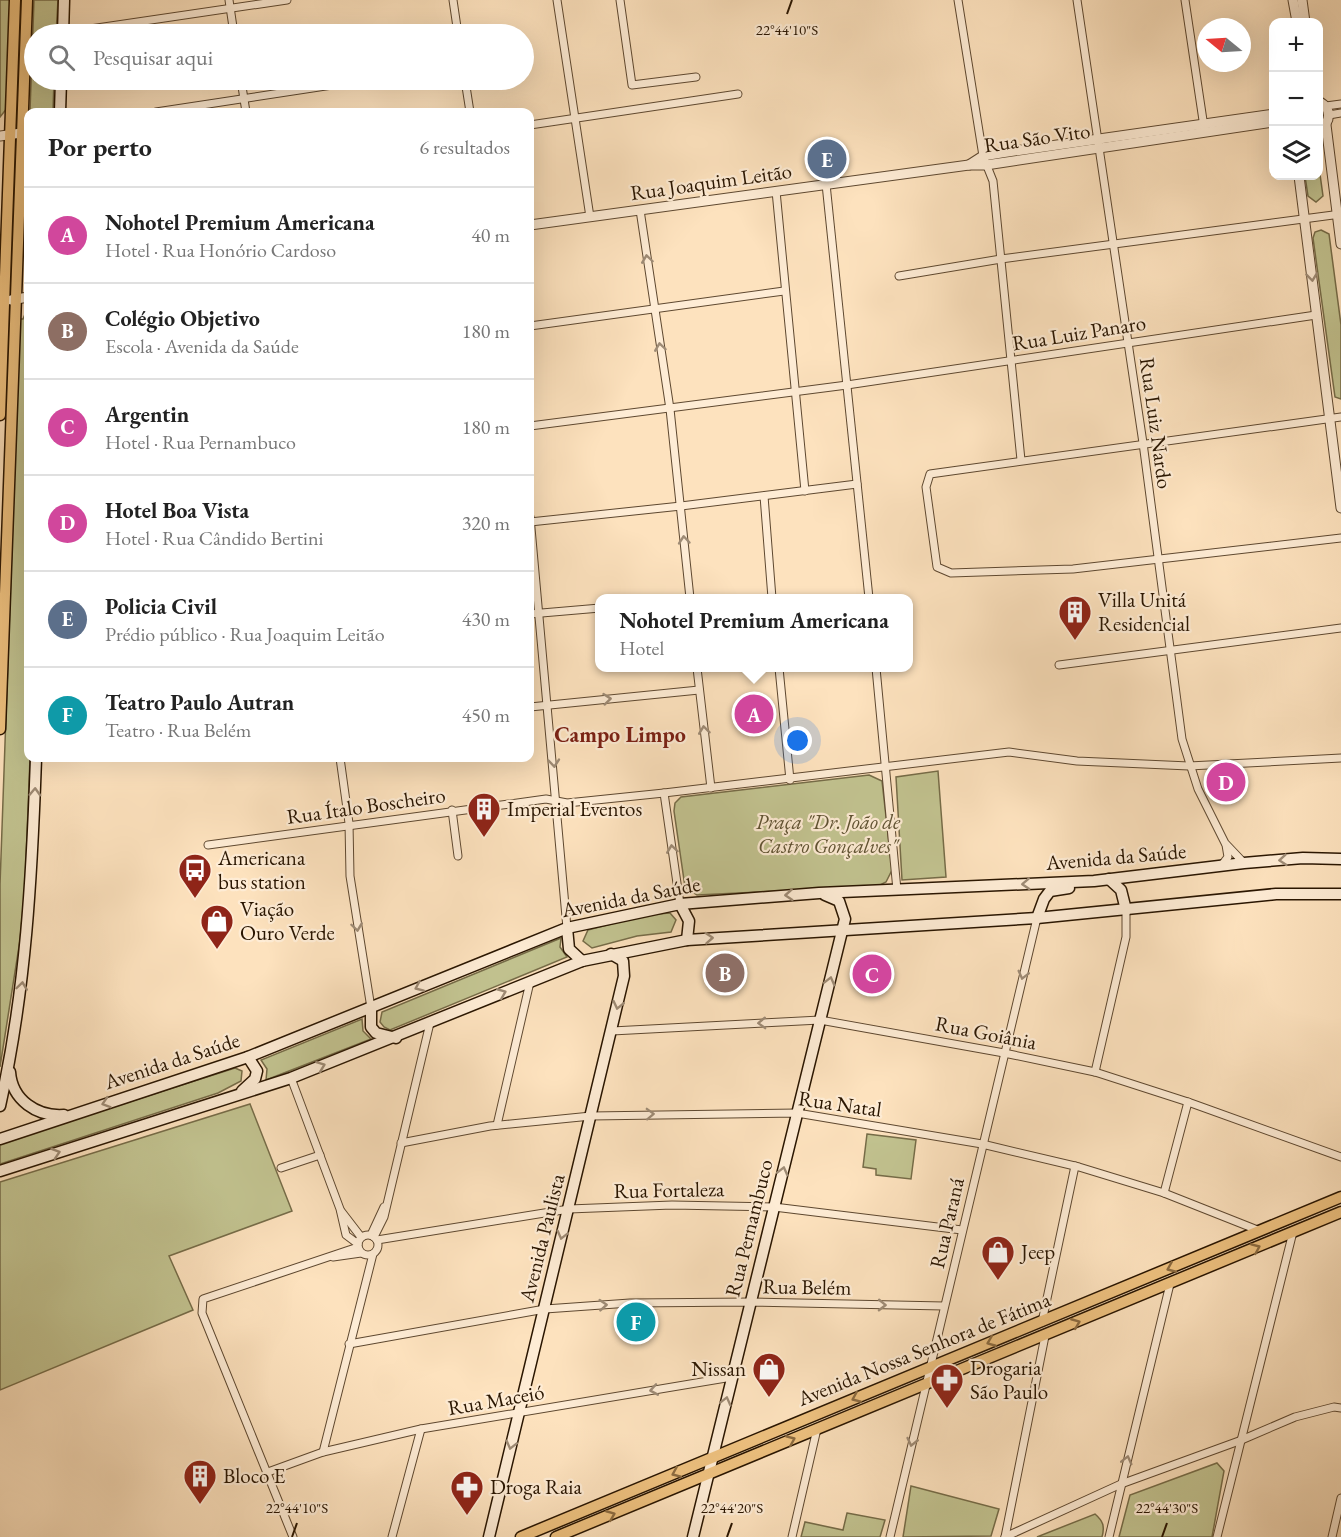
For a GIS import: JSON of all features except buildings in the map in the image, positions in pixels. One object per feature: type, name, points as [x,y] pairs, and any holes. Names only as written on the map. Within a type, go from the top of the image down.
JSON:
[{"type":"main road","points":[[15,0],[21,133]]},
{"type":"main road","points":[[26,24],[27,0]]},
{"type":"main road","points":[[63,24],[64,0]]},
{"type":"main road","points":[[0,415],[24,66]]},
{"type":"main road","points":[[60,108],[61,90]]},
{"type":"main road","points":[[0,729],[7,301]]},
{"type":"main road","points":[[0,1106],[10,1061],[30,911],[36,762]]},
{"type":"main road","name":"Avenida da Saúde","points":[[0,1139],[248,1056],[567,928],[680,904],[819,893],[1094,881],[1244,863],[1303,858],[1341,859]]},
{"type":"main road","points":[[1109,879],[1121,890],[1126,910]]},
{"type":"main road","points":[[1037,918],[1044,899],[1050,891],[1088,886],[1094,881]]},
{"type":"main road","points":[[819,893],[834,897],[843,906],[845,919],[843,929]]},
{"type":"main road","points":[[0,1171],[291,1078],[396,1038],[582,961],[611,954],[687,940],[1037,918],[1276,894],[1341,894]]},
{"type":"main road","points":[[680,904],[689,921],[687,940]]},
{"type":"main road","points":[[567,928],[569,949],[582,961]]},
{"type":"main road","name":"Rua Pernambuco","points":[[693,1537],[843,929]]},
{"type":"main road","name":"Avenida Paulista","points":[[489,1537],[625,970],[623,961],[611,954]]},
{"type":"main road","points":[[371,1008],[371,1027],[376,1033],[396,1038]]},
{"type":"main road","points":[[236,1095],[255,1079],[257,1071],[248,1056]]},
{"type":"main road","points":[[10,1061],[11,1082],[27,1105],[48,1114],[73,1114]]},
{"type":"main road","name":"Avenida Nossa Senhora de Fátima","points":[[521,1537],[1341,1197]]},
{"type":"main road","name":"Avenida Nossa Senhora de Fátima","points":[[556,1537],[1341,1212]]},
{"type":"street","points":[[118,24],[229,4],[287,0]]},
{"type":"street","points":[[453,0],[457,24]]},
{"type":"street","points":[[557,0],[573,120],[590,217]]},
{"type":"street","points":[[620,0],[632,85],[696,77]]},
{"type":"street","points":[[958,0],[985,161],[993,181],[1021,460]]},
{"type":"street","name":"Rua Luiz Nardo","points":[[1077,0],[1143,443],[1182,739],[1189,766],[1226,843],[1244,863]]},
{"type":"street","points":[[1185,0],[1204,128]]},
{"type":"street","points":[[1293,0],[1296,18]]},
{"type":"street","points":[[1302,0],[1304,18]]},
{"type":"street","points":[[229,4],[232,24]]},
{"type":"street","points":[[243,90],[245,108]]},
{"type":"street","points":[[181,108],[298,90]]},
{"type":"street","points":[[467,90],[469,108]]},
{"type":"street","points":[[534,125],[738,94]]},
{"type":"street","points":[[1324,107],[1341,104]]},
{"type":"street","points":[[1324,107],[1341,113]]},
{"type":"street","points":[[1322,126],[1324,107]]},
{"type":"street","name":"Rua São Vito","points":[[969,165],[1204,128],[1269,115]]},
{"type":"street","name":"Rua São Vito","points":[[1204,128],[1269,122]]},
{"type":"street","points":[[1323,132],[1339,214],[1341,244]]},
{"type":"street","points":[[0,136],[21,133]]},
{"type":"street","name":"Rua Joaquim Leitão","points":[[534,224],[969,165]]},
{"type":"street","points":[[1299,180],[1341,508]]},
{"type":"street","points":[[826,184],[869,594]]},
{"type":"street","points":[[776,191],[805,491]]},
{"type":"street","points":[[640,210],[670,409],[690,594]]},
{"type":"street","points":[[898,276],[1339,214]]},
{"type":"street","points":[[534,325],[784,291]]},
{"type":"street","points":[[7,301],[24,298]]},
{"type":"street","name":"Rua Luiz Panaro","points":[[534,426],[847,385],[1316,315]]},
{"type":"street","points":[[1341,417],[930,474],[926,487],[937,567],[951,573],[1051,570],[1341,538]]},
{"type":"street","points":[[534,520],[681,507],[857,484]]},
{"type":"street","points":[[764,496],[772,594]]},
{"type":"street","points":[[534,566],[567,928]]},
{"type":"street","points":[[534,614],[595,608]]},
{"type":"street","points":[[1059,665],[1341,627]]},
{"type":"street","points":[[697,672],[711,788]]},
{"type":"street","points":[[779,672],[790,780]]},
{"type":"street","points":[[876,672],[897,890]]},
{"type":"street","points":[[534,707],[699,690]]},
{"type":"street","name":"Rua Ítalo Boscheiro","points":[[208,844],[546,799],[567,803],[664,794],[886,769],[1009,752],[1077,761],[1189,766],[1341,758]]},
{"type":"street","points":[[341,762],[349,824],[350,869],[371,1008]]},
{"type":"street","points":[[664,794],[680,904]]},
{"type":"street","points":[[452,810],[458,856]]},
{"type":"street","points":[[1221,866],[1228,857],[1226,843]]},
{"type":"street","points":[[1095,1072],[1126,937],[1126,910]]},
{"type":"street","name":"Rua Paraná","points":[[890,1537],[1037,918]]},
{"type":"street","points":[[496,1125],[530,982]]},
{"type":"street","name":"Rua Goiânia","points":[[612,1031],[820,1020],[1095,1072],[1188,1102],[1341,1157]]},
{"type":"street","points":[[293,1537],[202,1313],[203,1299],[321,1258],[363,1248],[378,1249],[374,1238],[382,1223],[430,1023]]},
{"type":"street","points":[[291,1078],[340,1209],[346,1235],[363,1248]]},
{"type":"street","points":[[1164,1193],[1188,1102]]},
{"type":"street","name":"Rua Natal","points":[[401,1143],[496,1125],[591,1116],[797,1113],[982,1144],[1075,1166],[1164,1193],[1260,1231]]},
{"type":"street","points":[[281,1168],[320,1155]]},
{"type":"street","points":[[1042,1322],[1075,1166]]},
{"type":"street","name":"Rua Fortaleza","points":[[363,1248],[374,1238],[569,1209],[672,1204],[774,1207],[962,1230]]},
{"type":"street","points":[[1217,1537],[1239,1441],[1293,1232]]},
{"type":"street","points":[[322,1452],[364,1289],[363,1248]]},
{"type":"street","points":[[1109,1537],[1170,1284]]},
{"type":"street","name":"Rua Belém","points":[[350,1344],[544,1309],[630,1303],[751,1302],[944,1306]]},
{"type":"street","points":[[1005,1537],[1045,1336]]},
{"type":"street","name":"Rua Maceió","points":[[268,1472],[322,1452],[420,1429],[732,1377]]},
{"type":"street","points":[[1005,1537],[1121,1484],[1239,1441],[1294,1417],[1334,1407],[1341,1408]]},
{"type":"street","points":[[392,1537],[420,1429]]},
{"type":"street","points":[[792,1537],[817,1430]]},
{"type":"street","points":[[1332,1537],[1341,1498]]},
{"type":"green space","points":[[0,0],[12,0],[8,107],[0,117]]},
{"type":"green space","points":[[34,0],[58,0],[57,24],[33,24]]},
{"type":"green space","points":[[31,90],[54,90],[53,108],[30,108]]},
{"type":"green space","points":[[1306,180],[1321,180],[1323,196],[1316,202],[1308,196]]},
{"type":"green space","points":[[1321,230],[1329,234],[1341,325],[1341,399],[1335,397],[1313,238],[1315,232]]},
{"type":"green space","points":[[24,317],[24,762],[30,762],[25,886],[20,940],[0,1067],[0,885],[20,319]]},
{"type":"green space","points":[[938,771],[946,877],[902,880],[896,777]]},
{"type":"green space","name":"Praça \"Dr. João de Castro Gonçalves\"","points":[[869,775],[882,781],[892,870],[886,882],[878,886],[697,895],[685,887],[674,811],[675,803],[681,797]]},
{"type":"green space","points":[[670,913],[676,920],[671,932],[637,936],[592,948],[583,941],[588,930],[645,915]]},
{"type":"green space","points":[[561,938],[560,947],[567,957],[390,1030],[380,1022],[382,1012]]},
{"type":"green space","points":[[362,1019],[363,1031],[371,1039],[266,1080],[267,1069],[261,1060]]},
{"type":"green space","points":[[235,1068],[242,1071],[241,1081],[218,1093],[0,1164],[0,1143]]},
{"type":"green space","points":[[250,1104],[292,1211],[169,1256],[193,1310],[0,1390],[0,1182]]},
{"type":"green space","points":[[867,1134],[916,1140],[911,1179],[876,1175],[876,1169],[863,1167]]},
{"type":"green space","points":[[1217,1463],[1224,1471],[1212,1537],[1119,1537],[1130,1495]]},
{"type":"green space","points":[[911,1486],[999,1509],[991,1536],[903,1537]]},
{"type":"green space","points":[[847,1513],[885,1520],[880,1537],[801,1537],[805,1522],[843,1530]]},
{"type":"green space","points":[[1095,1514],[1103,1524],[1102,1537],[1037,1537]]},
{"type":"place","name":"Policia Civil","points":[[827,159]]},
{"type":"place","name":"Villa Unitá Residencial","points":[[1075,641]]},
{"type":"place","name":"Nohotel Premium Americana","points":[[754,714]]},
{"type":"place","name":"Hotel Boa Vista","points":[[1226,782]]},
{"type":"place","name":"Imperial Eventos","points":[[484,838]]},
{"type":"place","name":"Americana bus station","points":[[195,899]]},
{"type":"place","name":"Viação Ouro Verde","points":[[217,950]]},
{"type":"place","name":"Colégio Objetivo","points":[[725,973]]},
{"type":"place","name":"Argentin","points":[[872,974]]},
{"type":"place","name":"Jeep","points":[[998,1281]]},
{"type":"place","name":"Teatro Paulo Autran","points":[[636,1322]]},
{"type":"place","name":"Nissan","points":[[769,1398]]},
{"type":"place","name":"Drogaria São Paulo","points":[[947,1409]]},
{"type":"place","name":"Bloco E","points":[[200,1505]]},
{"type":"place","name":"Droga Raia","points":[[467,1516]]},
{"type":"district","name":"Campo Limpo","points":[[620,734]]}]
